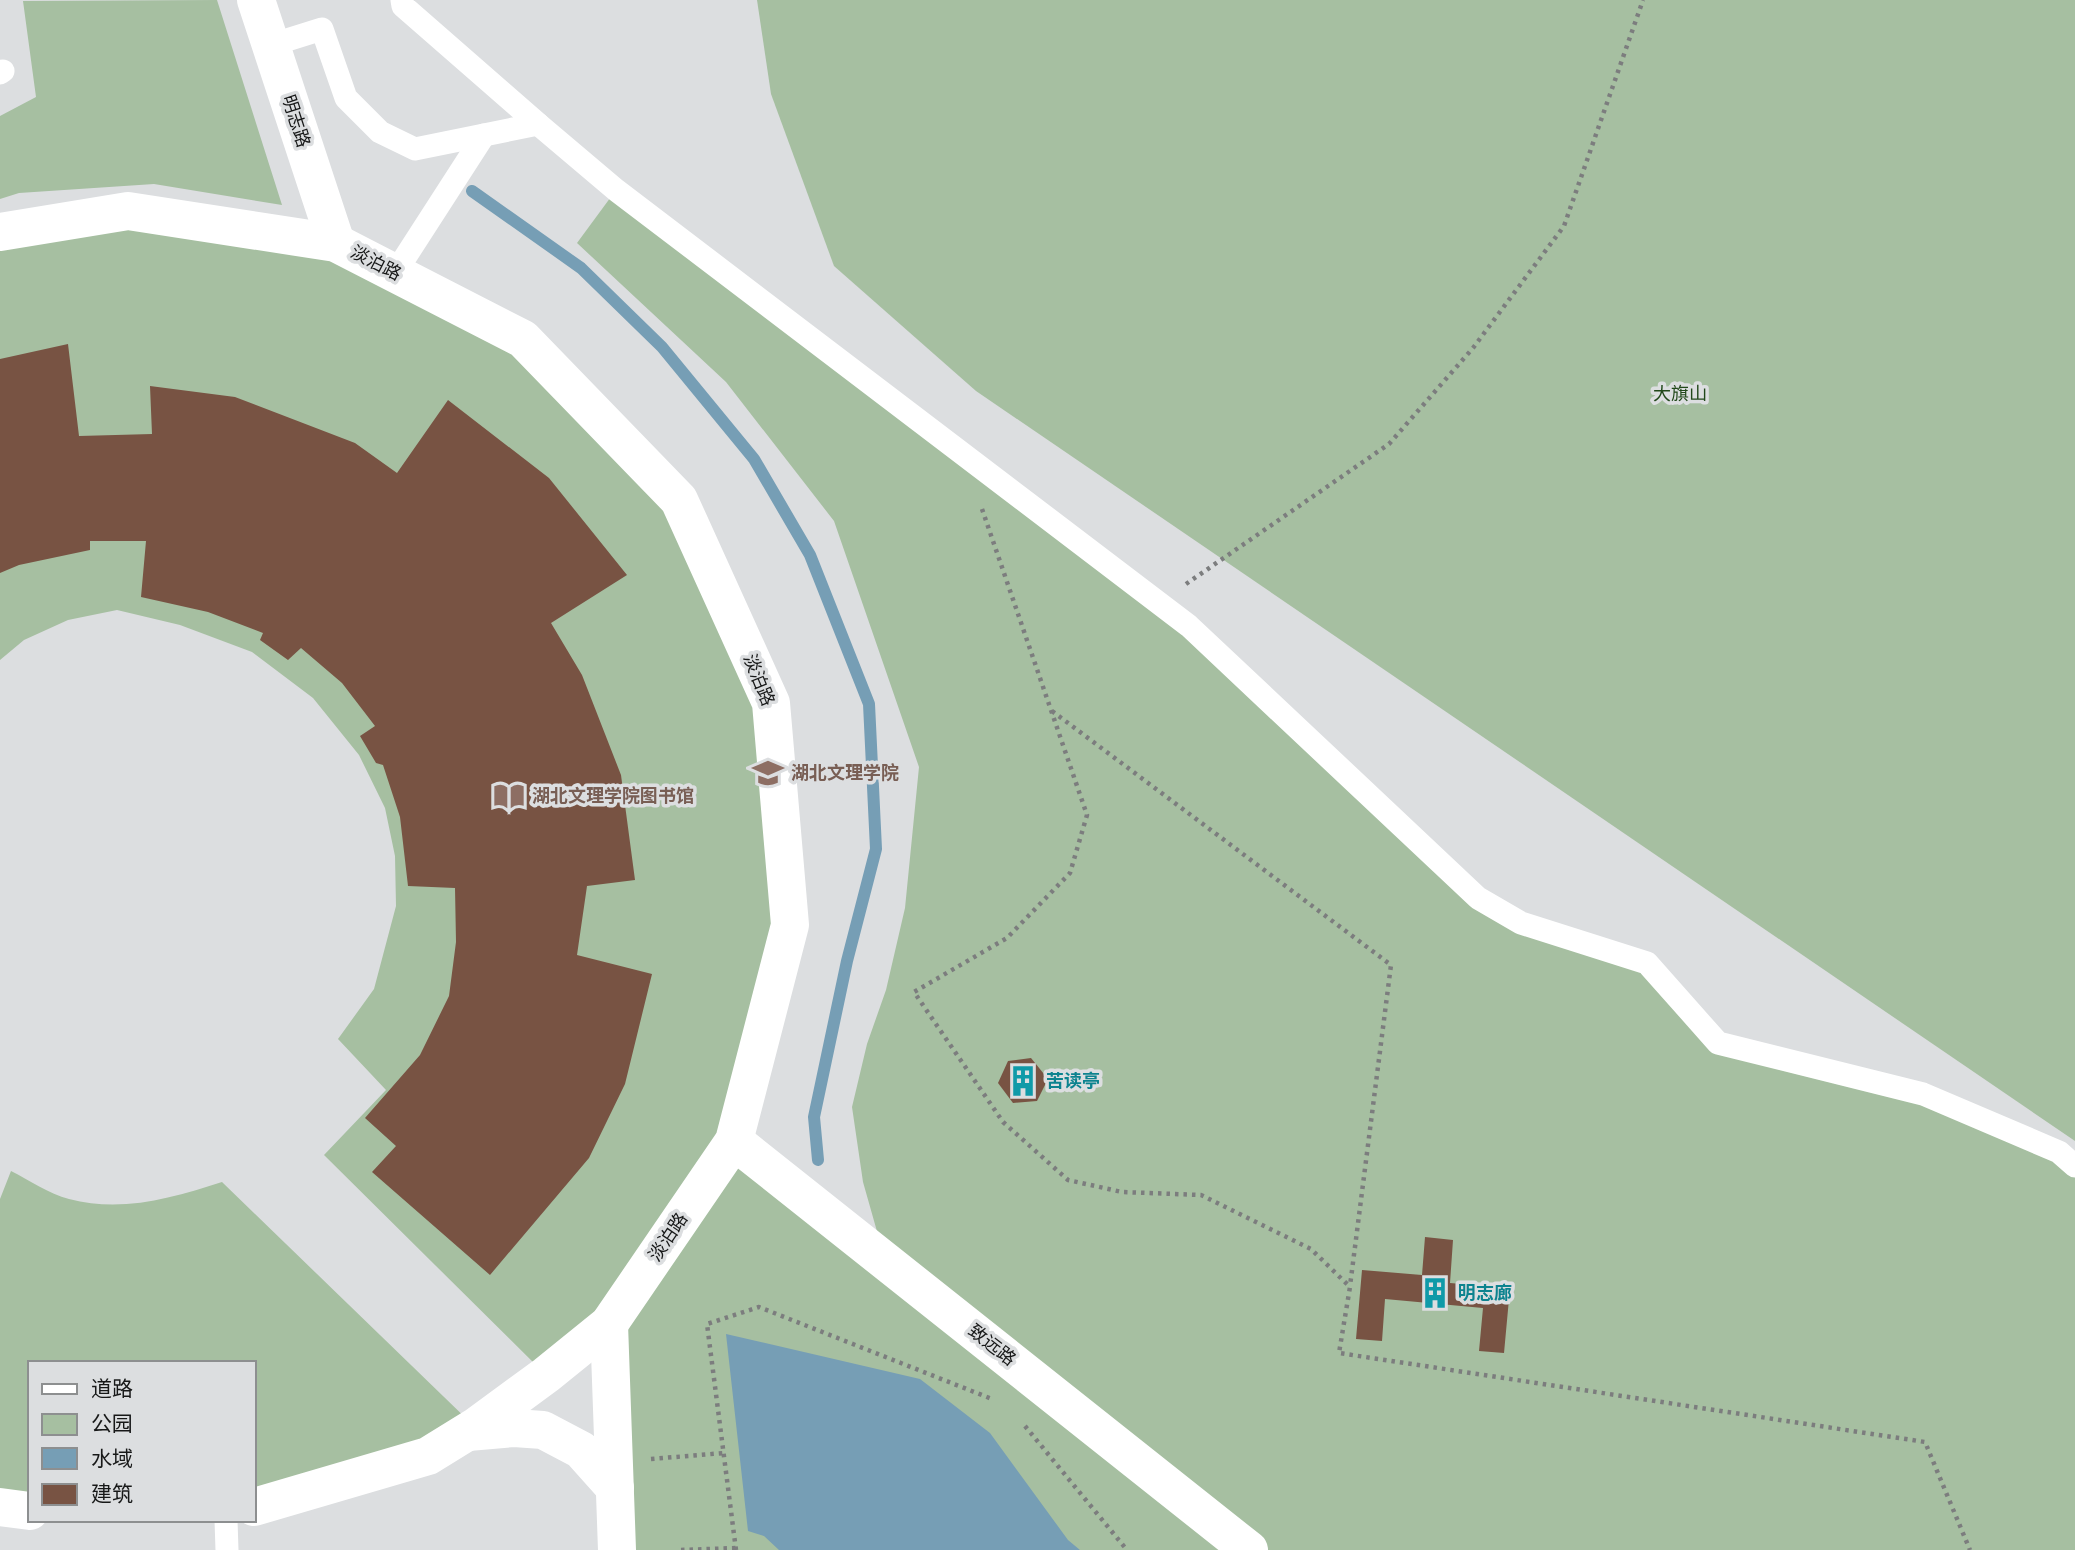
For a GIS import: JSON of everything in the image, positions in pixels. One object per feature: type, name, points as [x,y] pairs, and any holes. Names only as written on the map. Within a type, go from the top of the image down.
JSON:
[{"type":"street","name":"明志路","points":[[256,0],[337,243]]},
{"type":"street","name":"淡泊路","points":[[0,232],[128,211],[337,243],[523,339],[679,500],[771,703],[790,925],[734,1141],[609,1324],[546,1375],[466,1433],[428,1456],[256,1506]]},
{"type":"street","name":"致远路","points":[[734,1141],[1249,1550]]},
{"type":"street","points":[[609,1324],[617,1550]]},
{"type":"street","points":[[466,1433],[514,1428],[543,1430],[581,1450],[614,1476]]},
{"type":"street","points":[[0,1507],[28,1511]]},
{"type":"lane","points":[[402,0],[403,6],[617,190],[1189,626],[1478,898],[1521,923],[1647,962],[1718,1043],[1923,1094],[2059,1152],[2075,1166]]},
{"type":"lane","points":[[271,46],[322,29],[346,98],[380,132],[415,149],[538,124]]},
{"type":"lane","points":[[395,273],[484,135]]},
{"type":"lane","points":[[226,1522],[227,1550]]},
{"type":"path","points":[[1158,604],[1389,444],[1473,348],[1564,226],[1643,0]]},
{"type":"path","points":[[963,455],[1087,815],[1070,873],[1007,938],[914,992],[1003,1122],[1068,1180],[1122,1192],[1201,1195],[1311,1249],[1350,1287]]},
{"type":"path","points":[[1052,710],[1391,965],[1350,1287],[1339,1353],[1925,1442],[1969,1550]]},
{"type":"path","points":[[681,1550],[736,1549],[707,1324],[759,1307],[996,1401]]},
{"type":"path","points":[[1017,1416],[1127,1550]]},
{"type":"path","points":[[614,1476],[724,1453]]},
{"type":"green space","points":[[217,0],[282,205],[154,184],[19,193],[0,199],[0,116],[36,97],[23,1]]},
{"type":"green space","name":"大旗山","points":[[757,0],[2075,0],[2075,1141],[976,391],[834,266],[771,94]]},
{"type":"green space","name":"湖北文理学院","points":[[616,190],[1189,626],[1478,898],[1647,963],[1718,1043],[1923,1094],[2075,1166],[2075,1550],[617,1550],[609,1325],[546,1375],[324,1155],[386,1090],[338,1039],[374,989],[396,906],[395,856],[385,808],[359,755],[313,698],[252,652],[180,625],[117,610],[68,620],[24,640],[0,660],[0,232],[128,211],[336,243],[523,339],[679,500],[771,703],[790,925],[734,1141],[880,1242],[863,1182],[852,1107],[867,1044],[886,990],[905,908],[919,767],[834,521],[726,382],[577,243]]},
{"type":"green space","points":[[11,1171],[62,1197],[108,1204],[147,1202],[222,1182],[475,1427],[256,1506],[256,1361],[28,1361],[28,1511],[0,1507],[0,1199]]},
{"type":"water","points":[[726,1334],[920,1379],[990,1433],[1068,1540],[1080,1550],[779,1550],[764,1536],[748,1531]]},
{"type":"building","name":"湖北文理学院图书馆","points":[[68,344],[79,436],[152,434],[150,386],[235,397],[355,443],[397,473],[448,400],[549,478],[627,575],[551,623],[582,675],[621,775],[635,880],[587,886],[577,955],[652,974],[625,1084],[589,1158],[490,1275],[372,1172],[396,1146],[365,1118],[420,1055],[449,996],[456,942],[455,888],[408,886],[400,817],[383,765],[376,763],[360,736],[375,726],[342,683],[301,648],[288,660],[260,640],[263,633],[208,612],[141,597],[146,541],[90,541],[90,550],[19,565],[0,573],[0,359]]},
{"type":"building","name":"苦读亭","points":[[1031,1058],[1048,1079],[1037,1101],[1013,1103],[998,1083],[1008,1061]]},
{"type":"building","name":"明志廊","points":[[1425,1237],[1453,1240],[1450,1283],[1510,1288],[1504,1353],[1479,1351],[1483,1308],[1385,1299],[1382,1341],[1356,1339],[1362,1270],[1422,1275]]},
{"type":"waterway","points":[[472,191],[581,268],[662,347],[754,459],[810,555],[869,704],[876,849],[847,961],[814,1117],[818,1160]]},
{"type":"place","name":"湖北文理学院","points":[[768,773]]},
{"type":"place","name":"湖北文理学院图书馆","points":[[509,796]]},
{"type":"place","name":"苦读亭","points":[[1023,1081]]},
{"type":"place","name":"明志廊","points":[[1435,1293]]}]
